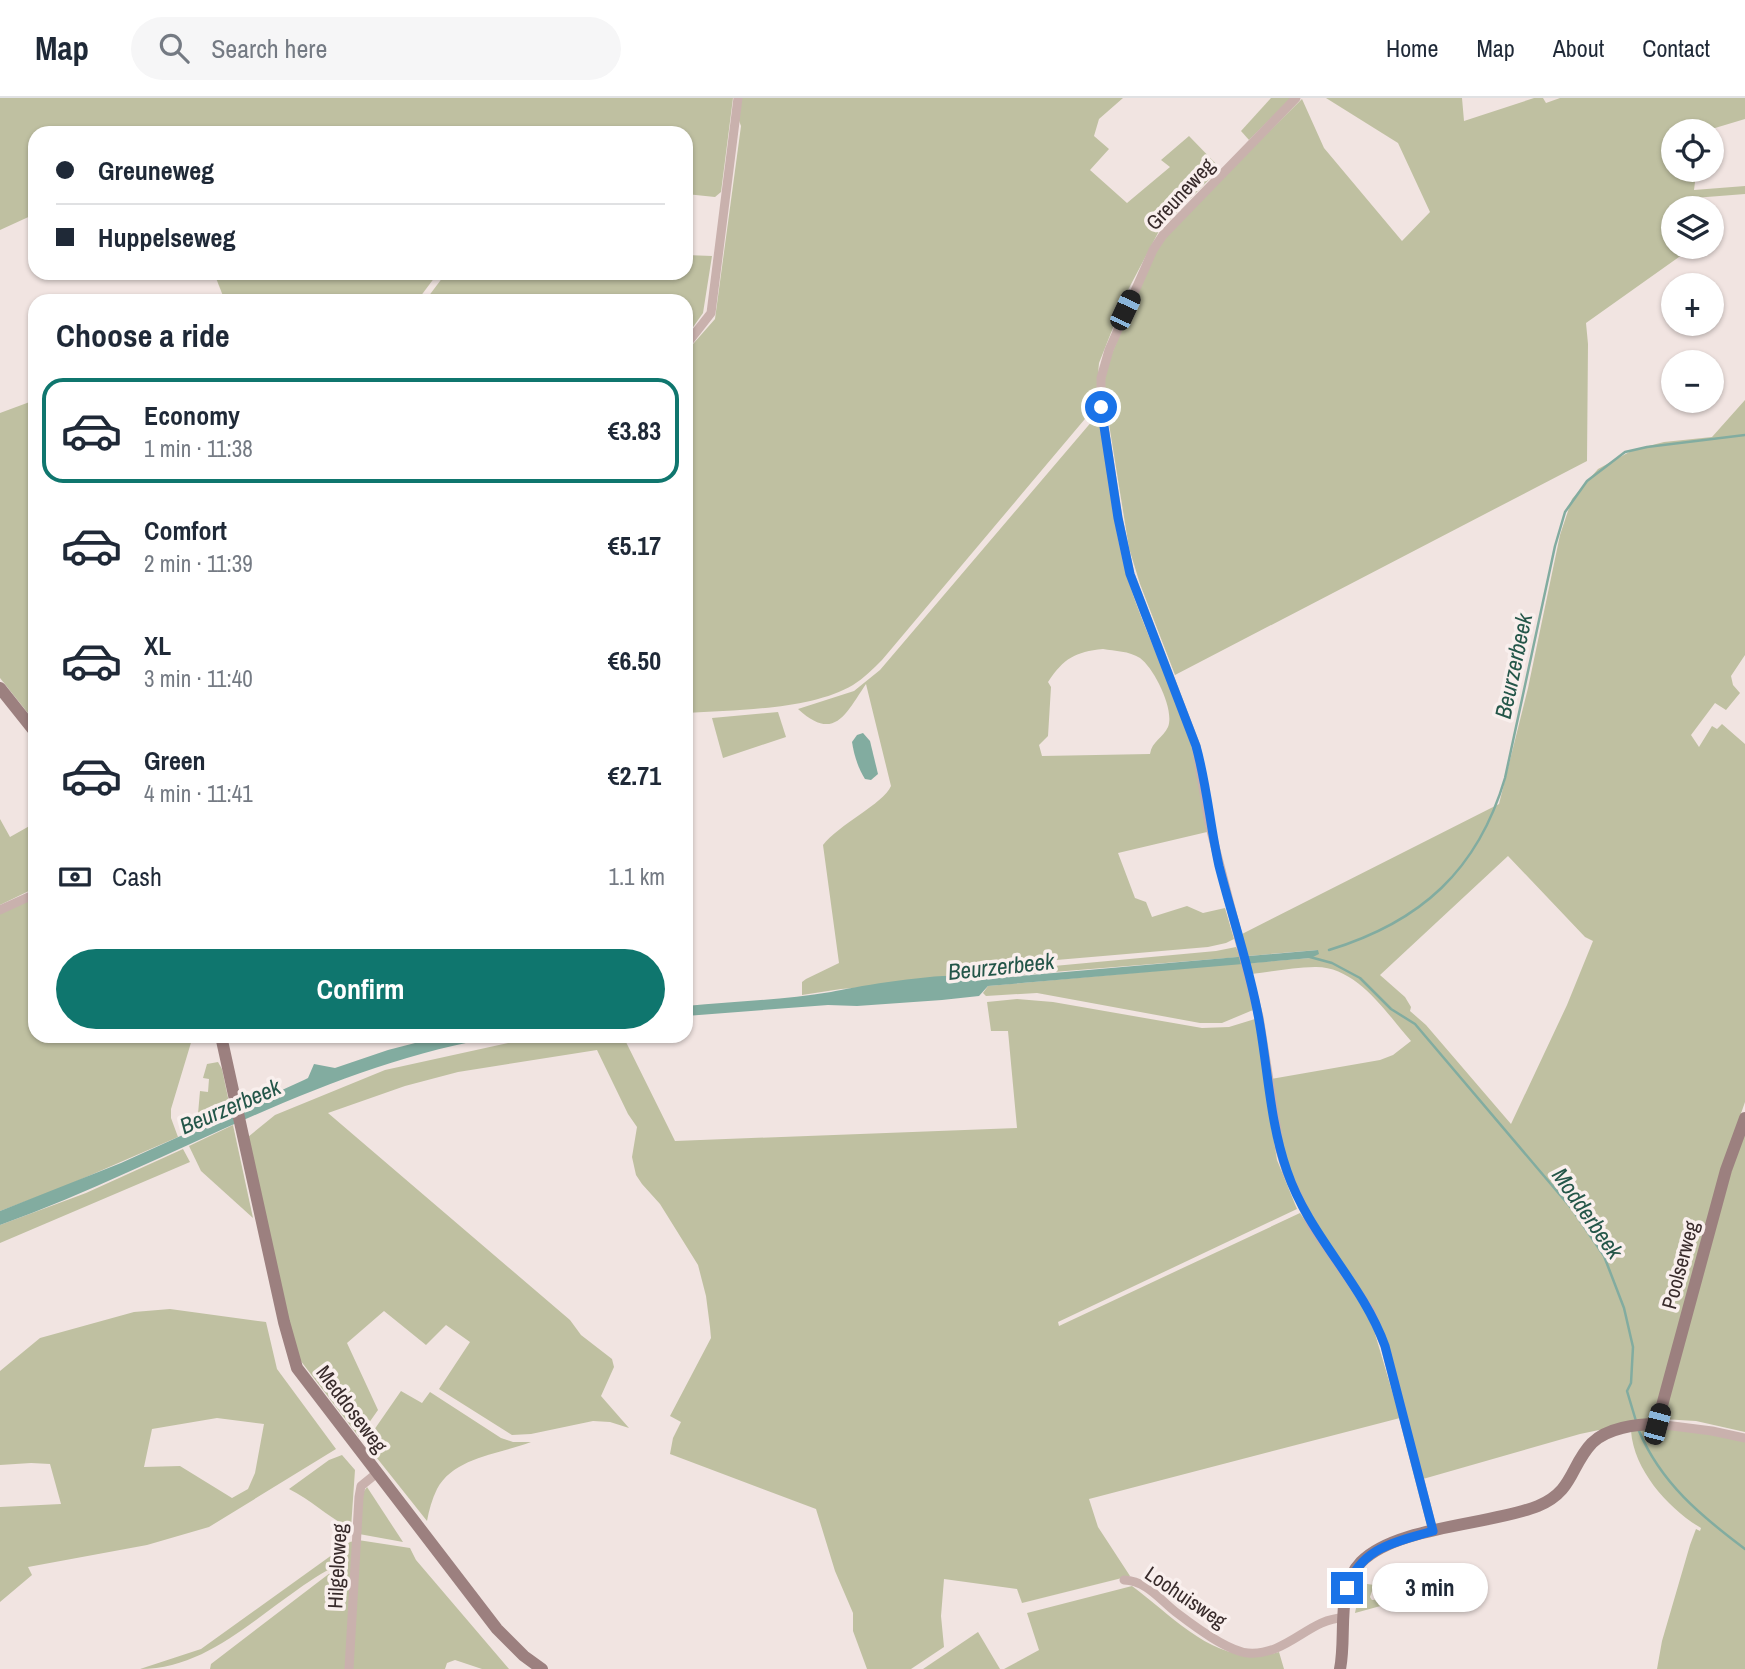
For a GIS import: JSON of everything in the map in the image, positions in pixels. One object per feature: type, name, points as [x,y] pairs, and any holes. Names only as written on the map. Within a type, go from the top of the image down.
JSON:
[{"type":"street","points":[[693,336],[711,313],[738,98]]},
{"type":"street","name":"Greuneweg","points":[[1296,98],[1163,235],[1153,250],[1116,331],[1101,379],[1101,407],[1124,550],[1137,594],[1201,764],[1209,823],[1259,1017],[1280,1150],[1287,1173],[1312,1226],[1350,1279],[1378,1326],[1433,1531]]},
{"type":"street","points":[[0,688],[28,723]]},
{"type":"street","points":[[0,910],[28,897]]},
{"type":"street","name":"Meddoseweg","points":[[222,1043],[294,1360],[302,1376],[497,1629],[524,1656],[542,1669]]},
{"type":"street","name":"Poolserweg","points":[[1651,1424],[1726,1170],[1745,1118]]},
{"type":"street","points":[[1340,1669],[1347,1588],[1352,1574],[1363,1560],[1384,1545],[1538,1506],[1560,1492],[1597,1438],[1631,1426],[1651,1424],[1745,1438]]},
{"type":"street","name":"Hilgeloweg","points":[[349,1669],[359,1497],[361,1486],[377,1474]]},
{"type":"street","name":"Loohuisweg","points":[[1124,1580],[1135,1580],[1145,1585],[1178,1614],[1204,1632],[1246,1653],[1261,1653],[1281,1648],[1333,1618],[1343,1618]]},
{"type":"shaded area","points":[[0,98],[733,98],[721,192],[715,197],[693,195],[693,126],[28,126],[28,217],[0,230]]},
{"type":"shaded area","points":[[741,98],[1123,98],[1099,119],[1094,136],[1109,149],[1090,170],[1127,203],[1170,167],[1161,160],[1189,136],[1220,168],[1159,231],[1128,290],[1099,363],[1095,407],[882,660],[853,685],[816,700],[772,707],[693,713],[693,344],[715,319],[741,126],[738,118]]},
{"type":"shaded area","points":[[1271,98],[1291,98],[1249,140],[1241,131]]},
{"type":"shaded area","points":[[1326,98],[1462,98],[1464,121],[1534,98],[1543,98],[1546,103],[1560,98],[1745,98],[1745,119],[1724,125],[1724,119],[1661,119],[1661,182],[1695,182],[1694,190],[1745,186],[1745,194],[1661,196],[1661,259],[1676,259],[1586,323],[1587,461],[1175,675],[1129,548],[1104,389],[1106,368],[1150,261],[1173,226],[1302,99],[1324,148],[1402,241],[1430,212],[1398,143]]},
{"type":"shaded area","points":[[693,255],[712,256],[703,313],[693,327],[693,294],[430,294],[441,280],[693,280]]},
{"type":"shaded area","points":[[217,280],[433,280],[422,294],[222,294]]},
{"type":"shaded area","points":[[1745,400],[1745,655],[1731,676],[1733,685],[1740,693],[1726,710],[1715,703],[1691,735],[1699,747],[1712,726],[1717,729],[1722,724],[1745,744],[1745,1102],[1729,1148],[1655,1417],[1604,1432],[1599,1430],[1580,1434],[1423,1479],[1385,1342],[1291,1188],[1271,1079],[1380,1060],[1393,1055],[1411,1041],[1370,993],[1344,974],[1315,967],[1251,974],[1249,963],[1311,958],[1318,950],[1248,956],[1242,934],[1499,804],[1528,688],[1560,535],[1572,499],[1598,469],[1633,450],[1664,442],[1712,437]],"holes":[[[1508,856],[1585,937],[1593,941],[1567,1005],[1511,1124],[1426,1025],[1410,1011],[1411,1007],[1405,997],[1380,975]]]},
{"type":"shaded area","points":[[28,403],[28,713],[0,678],[0,413]]},
{"type":"shaded area","points":[[1099,413],[1122,557],[1143,622],[1190,739],[1207,832],[1118,853],[1135,898],[1146,902],[1152,917],[1187,906],[1203,913],[1225,908],[1234,939],[1208,947],[970,965],[969,969],[1010,970],[1236,947],[1240,957],[841,989],[802,995],[802,982],[839,963],[823,845],[879,800],[891,786],[866,684],[845,714],[831,724],[821,724],[798,709],[854,691],[880,670]],"holes":[[[1103,649],[1127,653],[1146,663],[1162,690],[1169,710],[1166,731],[1153,746],[1150,754],[1042,756],[1039,745],[1048,736],[1051,687],[1048,682],[1059,667],[1071,658]]]},
{"type":"shaded area","points":[[778,712],[786,737],[723,758],[712,718]]},
{"type":"shaded area","points":[[863,733],[870,741],[878,774],[871,780],[865,779],[860,770],[852,742],[857,735]]},
{"type":"shaded area","points":[[0,819],[10,837],[28,827],[28,891],[0,905]]},
{"type":"shaded area","points":[[28,898],[28,1043],[191,1043],[171,1109],[171,1118],[178,1137],[61,1188],[0,1211],[0,911]]},
{"type":"shaded area","name":"Beurzerbeek","points":[[1318,950],[1319,954],[1311,958],[988,986],[979,996],[942,1000],[693,1015],[693,1005],[795,997],[910,979],[973,976],[985,979]]},
{"type":"shaded area","points":[[1242,963],[1253,1010],[1222,1023],[1200,1023],[1037,993],[986,996],[983,993],[988,986]]},
{"type":"shaded area","points":[[1017,999],[1053,1002],[1202,1028],[1229,1027],[1255,1019],[1277,1160],[1297,1209],[1058,1322],[1059,1326],[1300,1213],[1373,1327],[1400,1418],[1089,1499],[1098,1527],[1130,1576],[1022,1603],[1017,1589],[944,1579],[941,1616],[944,1647],[911,1669],[867,1669],[853,1631],[853,1613],[835,1571],[816,1509],[670,1454],[673,1438],[681,1422],[670,1416],[711,1338],[706,1296],[698,1265],[660,1204],[636,1175],[632,1157],[637,1127],[597,1050],[458,1072],[405,1086],[328,1113],[570,1320],[581,1335],[612,1359],[614,1367],[601,1396],[629,1428],[610,1422],[593,1421],[531,1434],[512,1435],[439,1389],[470,1342],[446,1325],[426,1345],[384,1311],[347,1343],[378,1410],[359,1437],[297,1356],[248,1137],[275,1115],[385,1070],[508,1043],[626,1043],[675,1141],[1017,1128],[1008,1031],[991,1031],[987,1002]]},
{"type":"shaded area","points":[[415,1043],[470,1043],[373,1069],[310,1092],[63,1201],[0,1225],[0,1211],[121,1163],[304,1080],[308,1078],[314,1064],[335,1068]]},
{"type":"shaded area","points":[[218,1062],[222,1069],[231,1112],[184,1134],[179,1121],[198,1114],[200,1091],[208,1092],[209,1079],[203,1078],[207,1064]]},
{"type":"shaded area","points":[[1745,1122],[1745,1432],[1696,1421],[1662,1419]]},
{"type":"shaded area","points":[[233,1125],[253,1218],[201,1171],[189,1146]]},
{"type":"shaded area","points":[[183,1149],[190,1162],[0,1243],[0,1225],[86,1193]]},
{"type":"shaded area","points":[[170,1309],[266,1322],[277,1369],[336,1449],[209,1527],[147,1545],[28,1567],[32,1575],[0,1602],[0,1507],[61,1504],[50,1464],[0,1465],[0,1371],[40,1338],[134,1312]],"holes":[[[217,1418],[264,1424],[255,1473],[248,1489],[232,1498],[180,1466],[144,1467],[152,1429]]]},
{"type":"shaded area","points":[[401,1391],[422,1403],[430,1392],[501,1438],[513,1442],[531,1442],[479,1458],[454,1470],[437,1489],[427,1521],[365,1443]]},
{"type":"shaded area","points":[[1673,1428],[1745,1441],[1745,1669],[1657,1669],[1662,1641],[1690,1545],[1696,1529],[1700,1531],[1701,1528],[1666,1500],[1639,1460],[1631,1431]]},
{"type":"shaded area","points":[[342,1455],[355,1470],[351,1528],[289,1489],[329,1460]]},
{"type":"shaded area","points":[[367,1487],[403,1542],[359,1534],[362,1494]]},
{"type":"shaded area","points":[[358,1540],[410,1548],[416,1560],[509,1669],[482,1669],[455,1660],[447,1663],[445,1669],[210,1669],[211,1664],[330,1573],[348,1569],[348,1562],[315,1577],[242,1630],[204,1653],[163,1667],[140,1669],[201,1649],[350,1542]]},
{"type":"shaded area","points":[[1423,1576],[1428,1593],[1355,1613],[1361,1583],[1374,1585],[1370,1597],[1372,1600],[1378,1600],[1418,1587],[1416,1579]]},
{"type":"shaded area","points":[[1132,1586],[1199,1638],[1236,1654],[1279,1652],[1284,1669],[1004,1669],[1039,1650],[1027,1613]]},
{"type":"shaded area","points":[[978,1632],[1000,1669],[923,1669]]},
{"type":"waterway","name":"Beurzerbeek","points":[[1329,950],[1392,924],[1418,908],[1462,865],[1479,840],[1505,778],[1555,546],[1565,512],[1587,481],[1625,452],[1745,435]]},
{"type":"waterway","name":"Modderbeek","points":[[1310,957],[1332,963],[1360,978],[1391,1009],[1415,1024],[1572,1209],[1604,1256],[1624,1308],[1633,1347],[1631,1383],[1627,1391],[1636,1421]]},
{"type":"waterway","name":"Modderbeek","points":[[1639,1431],[1659,1467],[1684,1497],[1745,1549]]},
{"type":"route","points":[[1101,407],[1118,518],[1130,574],[1201,764],[1209,823],[1259,1017],[1280,1150],[1294,1192],[1312,1226],[1350,1279],[1378,1326],[1433,1531],[1384,1545],[1363,1560],[1352,1574],[1347,1588]]}]
